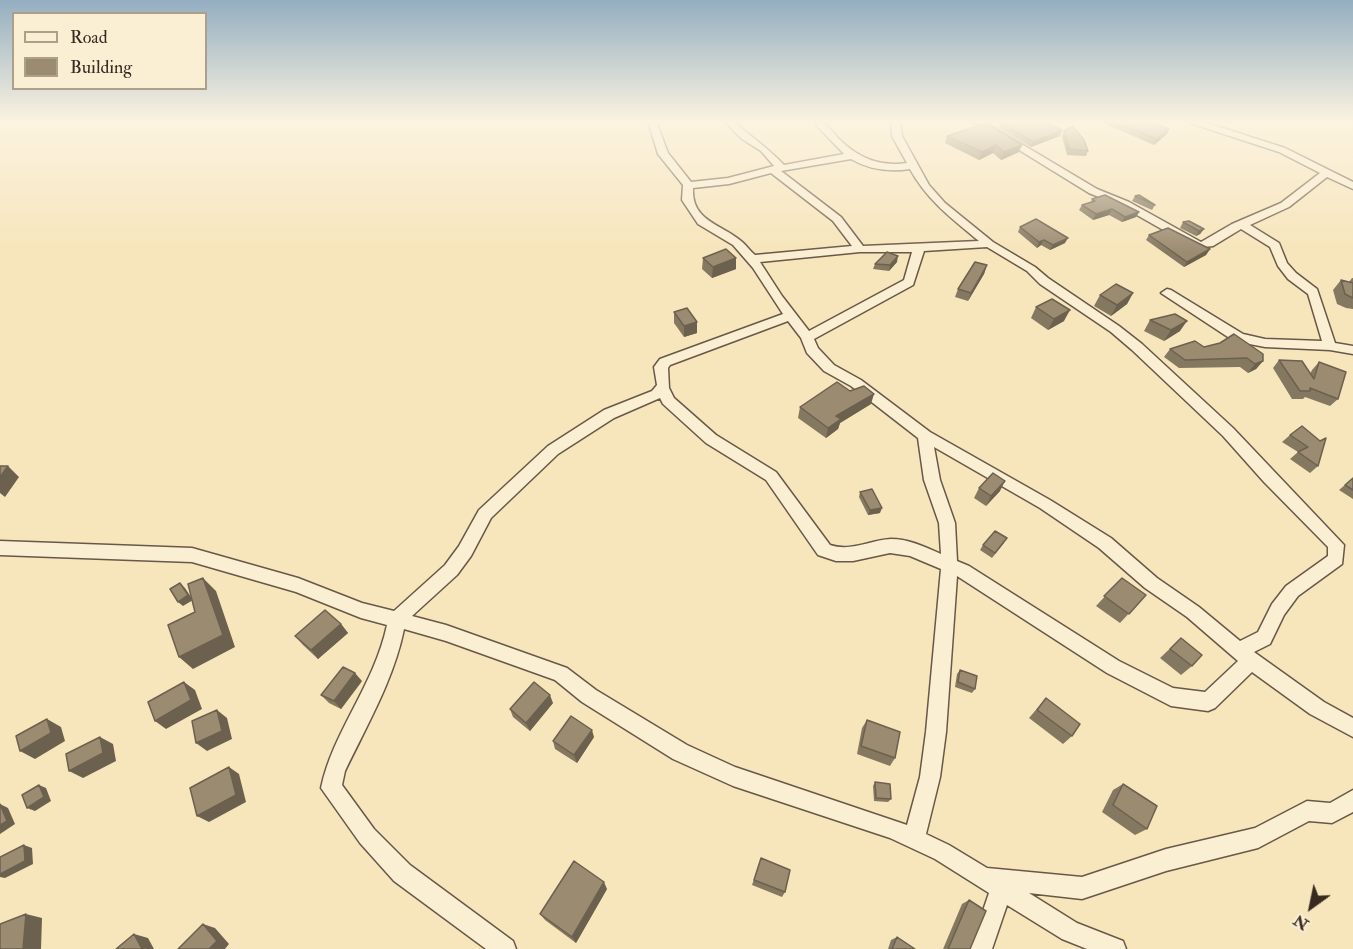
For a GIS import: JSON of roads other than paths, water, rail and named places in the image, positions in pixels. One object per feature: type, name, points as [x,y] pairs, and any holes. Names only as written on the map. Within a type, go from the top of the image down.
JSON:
[{"type":"street","points":[[672,165],[688,185],[687,200],[702,222],[737,243],[752,259],[789,316],[807,337],[812,350],[829,368],[856,383],[925,436],[1005,480],[1097,537],[1151,583],[1193,612],[1237,651],[1317,708],[1353,728]]},
{"type":"street","points":[[775,165],[837,219],[860,249]]},
{"type":"street","points":[[688,185],[729,181],[797,165]]},
{"type":"street","points":[[871,165],[884,169],[913,165]]},
{"type":"street","points":[[915,165],[925,186],[941,205],[989,244],[1031,269],[1044,281],[1115,329],[1137,347],[1220,424],[1269,478],[1336,545],[1336,559],[1299,582],[1276,609],[1264,638],[1237,651]]},
{"type":"street","points":[[1051,165],[1093,191],[1125,204],[1199,246],[1204,246],[1228,230],[1263,213],[1284,206],[1304,193],[1326,173]]},
{"type":"street","points":[[1311,165],[1353,186]]},
{"type":"street","points":[[1242,225],[1275,245],[1282,264],[1292,276],[1313,292],[1330,346]]},
{"type":"street","points":[[752,259],[860,249],[919,249],[989,244]]},
{"type":"street","points":[[807,337],[909,282],[919,249]]},
{"type":"street","points":[[1167,293],[1239,338],[1265,343],[1330,346],[1353,350]]},
{"type":"street","points":[[789,316],[665,362],[661,367],[663,389],[668,401],[711,439],[771,476],[824,550],[836,554],[853,554],[871,548],[891,546],[912,549],[949,564],[1113,667],[1171,697],[1208,702],[1251,661]]},
{"type":"street","points":[[505,949],[402,873],[367,836],[331,788],[335,769],[375,689],[391,649],[397,620],[417,598],[452,570],[485,514],[553,450],[609,414],[657,394],[663,389]]},
{"type":"street","points":[[914,839],[930,777],[936,732],[949,564],[946,523],[932,480],[925,436]]},
{"type":"street","points":[[0,548],[192,555],[298,585],[361,610],[446,633],[561,674],[589,696],[680,752],[733,776],[893,829],[942,852],[1001,889],[1073,940],[1115,949]]},
{"type":"street","points":[[982,878],[1082,888],[1166,860],[1258,838],[1307,811],[1332,813],[1353,800]]},
{"type":"street","points":[[981,949],[1001,889]]}]
